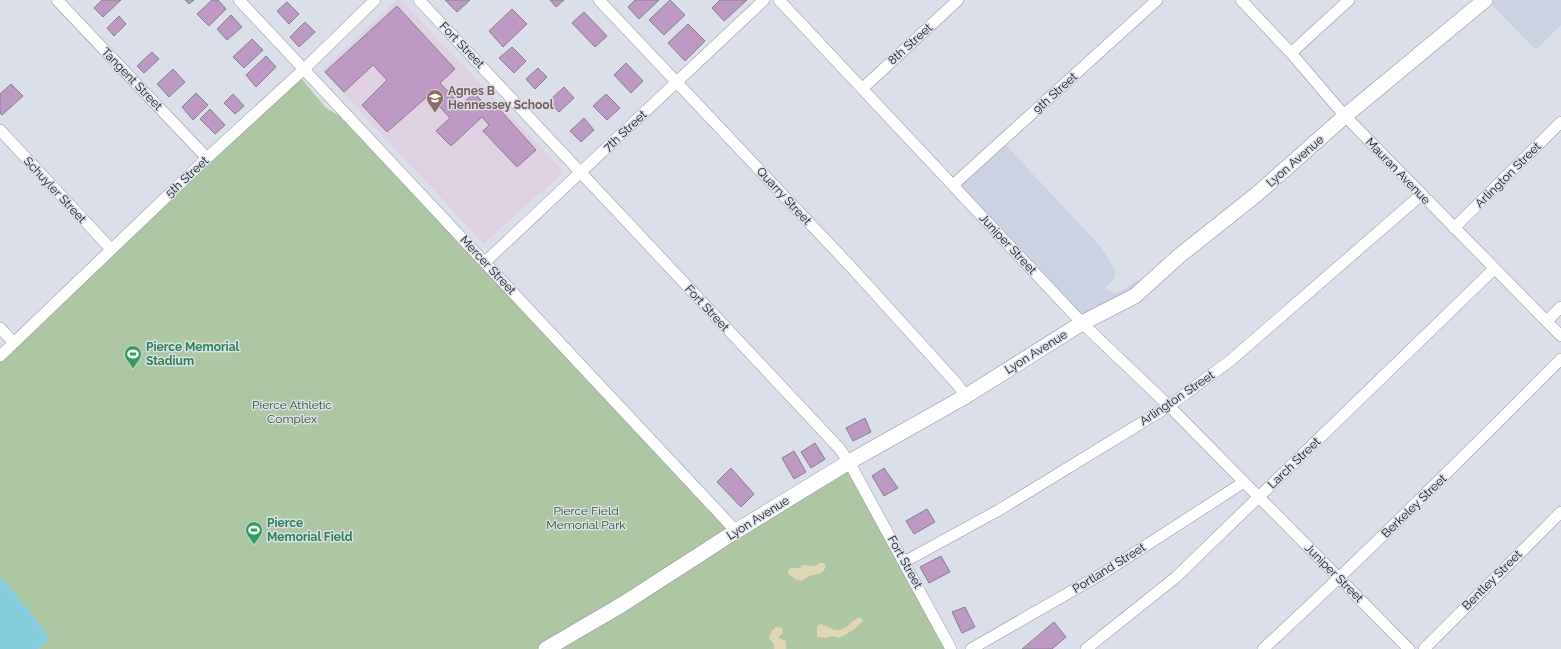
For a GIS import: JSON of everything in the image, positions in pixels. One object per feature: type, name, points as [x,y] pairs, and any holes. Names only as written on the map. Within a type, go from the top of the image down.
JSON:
[{"type":"street","name":"Tangent Street","points":[[57,0],[207,158]]},
{"type":"street","name":"Mercer Street","points":[[239,0],[736,531]]},
{"type":"street","name":"5th Street","points":[[0,356],[375,0]]},
{"type":"street","name":"Fort Street","points":[[419,0],[839,448],[849,462],[951,649]]},
{"type":"street","name":"Quarry Street","points":[[599,0],[852,268],[957,384],[966,396]]},
{"type":"street","name":"7th Street","points":[[485,262],[764,0]]},
{"type":"street","name":"Juniper Street","points":[[779,0],[863,88],[932,165],[1082,323],[1169,406],[1409,649]]},
{"type":"street","name":"8th Street","points":[[863,88],[958,0]]},
{"type":"street","name":"9th Street","points":[[953,186],[1157,0]]},
{"type":"street","name":"Mauran Avenue","points":[[1241,0],[1291,53],[1345,116],[1561,336]]},
{"type":"street","points":[[1291,53],[1350,0]]},
{"type":"street","name":"Lyon Avenue","points":[[546,649],[623,604],[736,531],[849,462],[966,396],[1082,323],[1135,296],[1179,256],[1257,194],[1345,116],[1485,0]]},
{"type":"street","name":"Arlington Street","points":[[1454,228],[1561,122]]},
{"type":"street","name":"Schuyler Street","points":[[0,130],[111,249]]},
{"type":"street","name":"Arlington Street","points":[[904,562],[999,510],[1169,406],[1231,360],[1421,195]]},
{"type":"street","name":"Larch Street","points":[[1086,649],[1175,578],[1494,269]]},
{"type":"street","points":[[1547,321],[1561,307]]},
{"type":"street","points":[[0,328],[14,343]]},
{"type":"street","name":"Berkeley Street","points":[[1263,649],[1454,467],[1561,359]]},
{"type":"street","name":"Portland Street","points":[[971,649],[1105,572],[1244,482]]},
{"type":"street","name":"Bentley Street","points":[[1424,649],[1561,512]]},
{"type":"shaded area","name":"Agnes B Hennessey School","points":[[397,0],[401,0],[561,169],[561,175],[510,219],[484,244],[322,70]]},
{"type":"shaded area","points":[[1561,0],[1561,25],[1536,50],[1488,1]]},
{"type":"shaded area","points":[[1003,142],[1100,246],[1114,268],[1115,276],[1111,283],[1105,287],[1106,290],[1116,293],[1125,289],[1137,280],[1140,282],[1140,286],[1083,324],[954,189]]},
{"type":"green space","name":"Pierce Athletic Complex","points":[[300,77],[326,108],[341,117],[727,527],[847,468],[948,649],[38,649],[50,638],[0,576],[0,359]]},
{"type":"sand","points":[[819,563],[824,563],[826,565],[822,573],[808,577],[802,581],[797,580],[788,574],[789,569],[791,568],[800,568],[803,565],[816,566]]},
{"type":"sand","points":[[859,617],[863,620],[862,622],[842,637],[817,637],[817,628],[819,624],[835,630],[840,630]]},
{"type":"sand","points":[[776,627],[782,628],[783,633],[779,636],[779,638],[786,641],[786,649],[774,649],[774,644],[769,638],[772,631]]},
{"type":"water","points":[[0,576],[50,638],[38,649],[0,649]]},
{"type":"building","points":[[102,0],[121,0],[103,17],[94,8]]},
{"type":"building","points":[[185,0],[194,0],[189,4]]},
{"type":"building","points":[[212,0],[218,0],[226,9],[209,26],[197,14]]},
{"type":"building","points":[[445,0],[470,0],[457,12]]},
{"type":"building","points":[[550,0],[564,0],[556,7]]},
{"type":"building","points":[[635,0],[659,0],[639,19],[628,7]]},
{"type":"building","points":[[670,0],[685,15],[664,35],[649,20]]},
{"type":"building","points":[[720,0],[747,0],[724,21],[712,8]]},
{"type":"building","points":[[287,2],[299,14],[289,24],[277,11]]},
{"type":"building","name":"Agnes B Hennessey School","points":[[397,6],[455,69],[440,83],[461,105],[474,93],[489,108],[494,103],[536,150],[517,167],[483,131],[489,125],[482,117],[451,146],[436,131],[450,118],[429,95],[387,132],[362,105],[387,80],[373,65],[344,92],[325,72]]},
{"type":"building","points":[[512,9],[527,24],[503,47],[489,31]]},
{"type":"building","points":[[584,12],[607,36],[595,47],[572,23]]},
{"type":"building","points":[[231,15],[242,27],[227,40],[217,29]]},
{"type":"building","points":[[119,16],[126,24],[114,36],[107,28]]},
{"type":"building","points":[[305,22],[315,32],[299,47],[290,37]]},
{"type":"building","points":[[688,24],[705,41],[685,61],[668,43]]},
{"type":"building","points":[[252,39],[263,50],[244,68],[233,57]]},
{"type":"building","points":[[512,47],[526,61],[514,73],[499,58]]},
{"type":"building","points":[[152,52],[159,59],[144,73],[137,66]]},
{"type":"building","points":[[266,56],[276,67],[256,87],[246,75]]},
{"type":"building","points":[[626,63],[643,81],[631,93],[614,75]]},
{"type":"building","points":[[538,68],[547,77],[535,89],[526,79]]},
{"type":"building","points":[[173,69],[185,82],[169,97],[157,84]]},
{"type":"building","points":[[11,84],[23,96],[2,115],[0,113],[0,94]]},
{"type":"building","points":[[564,87],[574,98],[559,112],[549,101]]},
{"type":"building","points":[[196,93],[208,105],[193,120],[182,107]]},
{"type":"building","points":[[233,94],[244,106],[235,114],[224,103]]},
{"type":"building","points":[[606,94],[620,108],[607,120],[593,106]]},
{"type":"building","points":[[210,109],[225,125],[215,134],[200,119]]},
{"type":"building","points":[[584,118],[594,130],[581,142],[570,131]]},
{"type":"building","points":[[865,418],[871,432],[853,441],[846,428]]},
{"type":"building","points":[[815,443],[825,459],[811,468],[801,452]]},
{"type":"building","points":[[794,451],[806,472],[794,479],[782,458]]},
{"type":"building","points":[[731,468],[754,494],[741,507],[717,482]]},
{"type":"building","points":[[884,468],[898,488],[884,496],[872,476]]},
{"type":"building","points":[[927,509],[935,522],[914,534],[906,521]]},
{"type":"building","points":[[941,556],[950,572],[929,583],[920,567]]},
{"type":"building","points":[[965,607],[975,627],[962,633],[952,612]]},
{"type":"building","points":[[1054,622],[1066,637],[1052,649],[1022,649]]},
{"type":"place","name":"Agnes B Hennessey School","points":[[435,113]]},
{"type":"place","name":"Pierce Memorial Stadium","points":[[133,369]]},
{"type":"place","name":"Pierce Memorial Field","points":[[254,545]]},
{"type":"park label","name":"Pierce Field Memorial Park","points":[[586,518]]}]
